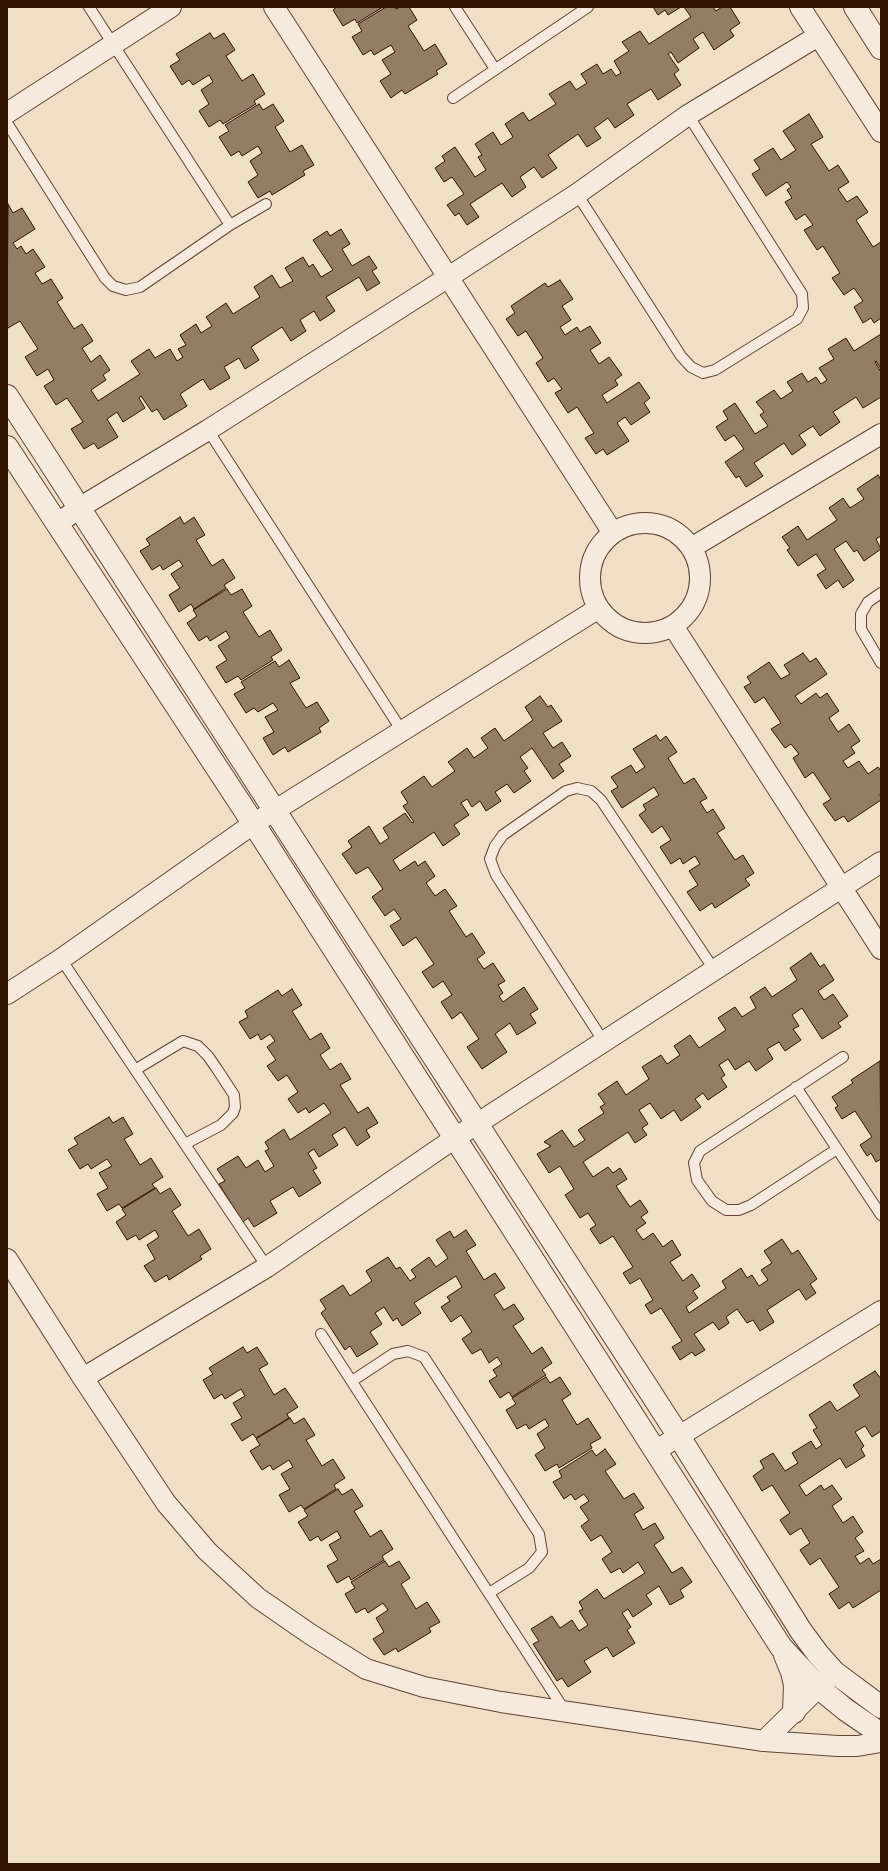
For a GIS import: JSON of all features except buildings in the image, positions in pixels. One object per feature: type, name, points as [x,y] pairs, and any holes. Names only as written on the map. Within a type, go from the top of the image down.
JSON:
[{"type":"street","points":[[7,113],[171,7]]},
{"type":"street","points":[[274,7],[447,278],[613,533]]},
{"type":"street","points":[[800,7],[881,132]]},
{"type":"street","points":[[855,7],[881,48]]},
{"type":"street","points":[[57,524],[79,508],[208,430],[447,278],[577,194],[688,116],[818,36]]},
{"type":"street","points":[[7,396],[478,1124],[801,1630],[818,1654],[834,1672],[881,1707]]},
{"type":"street","points":[[691,548],[881,434]]},
{"type":"street","points":[[7,447],[253,824],[781,1647],[819,1688],[846,1710],[881,1734]]},
{"type":"street","points":[[646,523],[664,526],[679,535],[691,548],[698,565],[700,582],[695,600],[686,615],[673,626],[655,632],[636,633],[619,627],[604,616],[594,600],[590,582],[592,563],[600,546],[613,533],[629,525],[646,523]]},
{"type":"street","points":[[7,994],[61,959],[253,824],[599,608]]},
{"type":"street","points":[[673,626],[881,949]]},
{"type":"street","points":[[83,1378],[267,1267],[455,1138],[715,971],[881,862]]},
{"type":"street","points":[[7,1259],[83,1378],[166,1503],[207,1551],[258,1598],[310,1634],[366,1669],[424,1687],[501,1702],[764,1741],[838,1746],[856,1746],[881,1742]]},
{"type":"street","points":[[655,1451],[881,1311]]},
{"type":"street","points":[[781,1647],[793,1678],[795,1699],[794,1712]]},
{"type":"street","points":[[764,1741],[834,1672]]},
{"type":"lane","points":[[89,7],[230,225]]},
{"type":"lane","points":[[455,7],[495,70]]},
{"type":"lane","points":[[453,98],[588,7]]},
{"type":"lane","points":[[577,194],[681,356],[691,367],[703,373],[715,370],[797,319],[803,308],[802,294],[688,116]]},
{"type":"lane","points":[[7,123],[105,278],[113,286],[126,290],[140,287],[230,225],[266,204]]},
{"type":"lane","points":[[208,430],[402,731]]},
{"type":"lane","points":[[881,593],[868,602],[861,614],[861,629],[881,663]]},
{"type":"lane","points":[[604,1042],[496,875],[490,859],[495,846],[503,835],[566,791],[577,788],[591,791],[601,800],[715,971]]},
{"type":"lane","points":[[61,959],[267,1267]]},
{"type":"lane","points":[[135,1070],[183,1041],[198,1046],[208,1056],[217,1069],[234,1095],[235,1107],[233,1114],[221,1125],[184,1144]]},
{"type":"lane","points":[[837,1149],[751,1204],[739,1210],[726,1210],[712,1201],[697,1180],[694,1164],[700,1151],[842,1057]]},
{"type":"lane","points":[[796,1087],[881,1215]]},
{"type":"lane","points":[[321,1334],[565,1711]]},
{"type":"lane","points":[[352,1381],[393,1354],[408,1352],[424,1357],[539,1534],[542,1552],[529,1568],[489,1593]]}]
